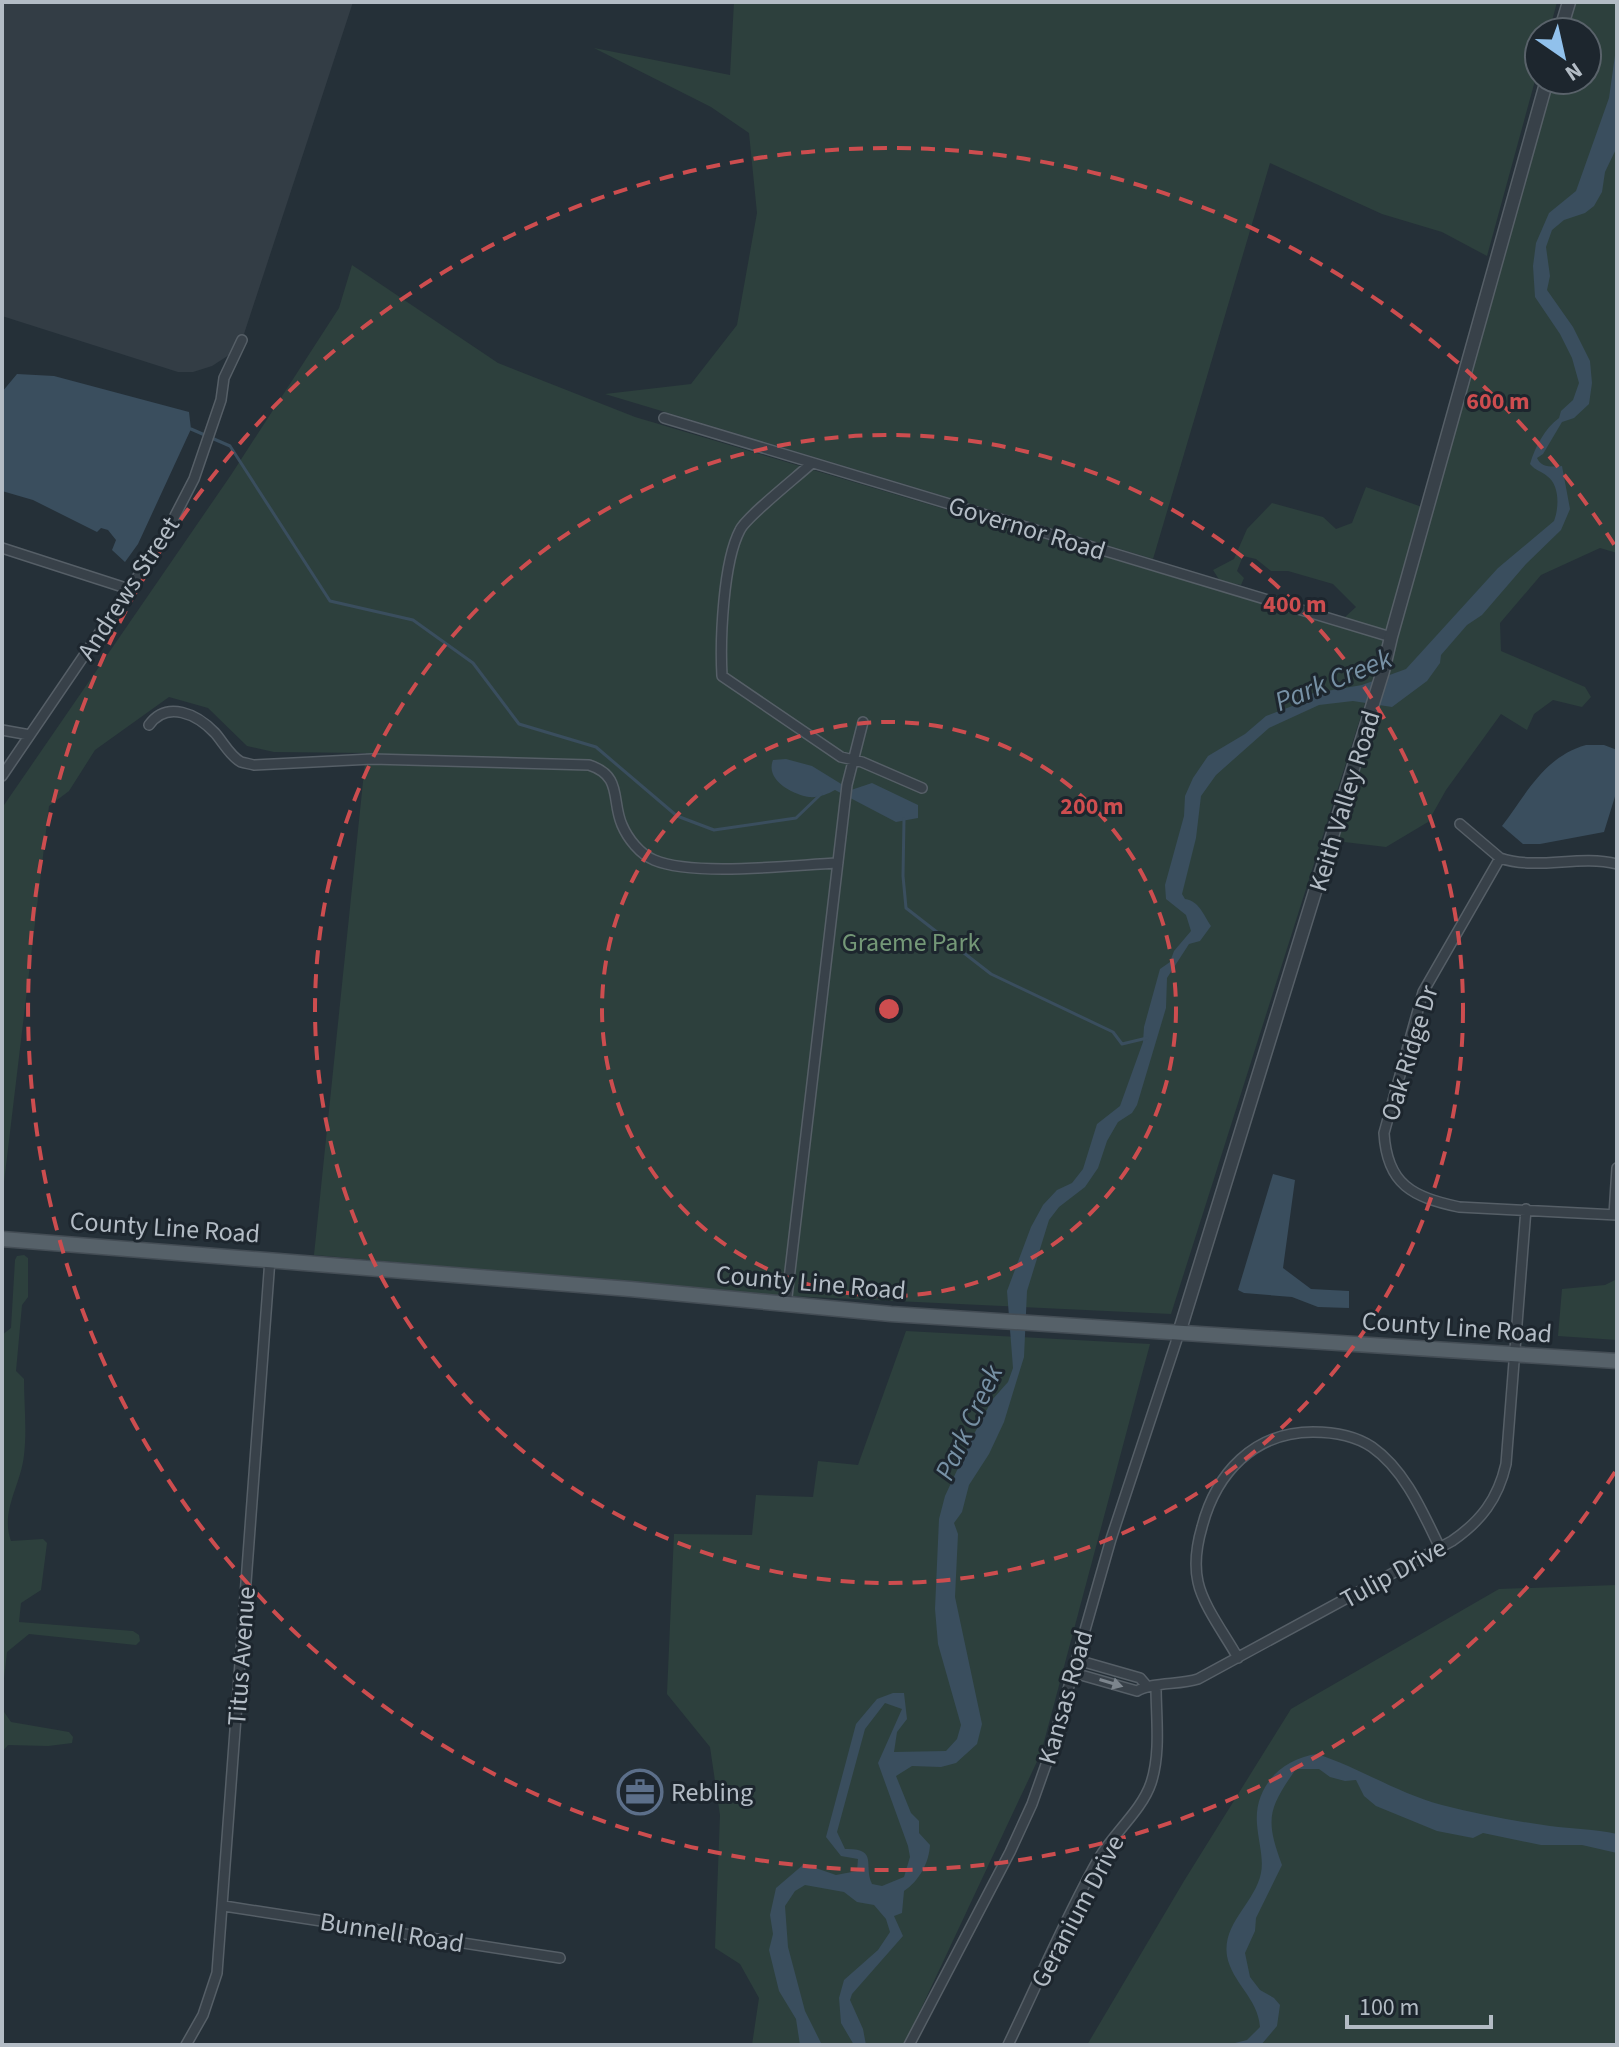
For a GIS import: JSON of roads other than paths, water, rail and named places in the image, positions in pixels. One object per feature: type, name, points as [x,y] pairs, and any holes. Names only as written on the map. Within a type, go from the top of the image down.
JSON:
[{"type":"main road","name":"County Line Road","points":[[2,1239],[1007,1322],[1617,1361]]},
{"type":"street","name":"Keith Valley Road","points":[[1179,1333],[1371,713],[1543,96]]},
{"type":"street","name":"Andrews Street","points":[[2,776],[162,541],[180,509],[221,400],[224,378],[242,340]]},
{"type":"street","name":"Governor Road","points":[[664,418],[1391,637]]},
{"type":"street","points":[[812,463],[740,528],[730,563],[720,636],[722,676],[841,757],[922,788]]},
{"type":"street","points":[[2,548],[129,589]]},
{"type":"street","points":[[149,725],[165,711],[176,710],[187,714],[203,723],[239,761],[254,765],[372,759],[589,765],[607,776],[614,785],[620,822],[637,849],[652,860],[704,869],[838,863]]},
{"type":"street","points":[[786,1305],[845,798],[863,722]]},
{"type":"street","points":[[2,730],[30,735]]},
{"type":"street","points":[[1460,824],[1500,858],[1514,862],[1544,864],[1590,858],[1617,864]]},
{"type":"street","name":"Oak Ridge Dr","points":[[1500,858],[1423,992],[1384,1133],[1390,1167],[1402,1186],[1417,1195],[1459,1207],[1615,1215]]},
{"type":"street","points":[[1615,1215],[1617,1168]]},
{"type":"street","name":"Tulip Drive","points":[[1074,1673],[1137,1691],[1198,1679],[1440,1548],[1475,1524],[1489,1507],[1500,1485],[1507,1453],[1526,1209]]},
{"type":"street","name":"Titus Avenue","points":[[186,2045],[214,1987],[224,1906],[270,1259]]},
{"type":"street","name":"Kansas Road","points":[[909,2045],[1032,1804],[1074,1673],[1111,1539],[1179,1333]]},
{"type":"street","points":[[1238,1658],[1199,1585],[1199,1538],[1219,1484],[1243,1455],[1262,1443],[1293,1433],[1325,1432],[1350,1437],[1373,1448],[1398,1473],[1415,1498],[1440,1548]]},
{"type":"street","points":[[1077,1660],[1140,1678],[1151,1686]]},
{"type":"street","name":"Geranium Drive","points":[[1008,2045],[1097,1862],[1151,1785],[1156,1761],[1151,1686]]},
{"type":"street","name":"Bunnell Road","points":[[224,1906],[560,1958]]},
{"type":"water","points":[[1617,41],[1617,147],[1605,172],[1602,192],[1594,206],[1585,213],[1564,220],[1552,230],[1546,247],[1550,276],[1547,290],[1573,327],[1590,361],[1592,383],[1589,404],[1574,418],[1562,422],[1543,454],[1537,458],[1544,465],[1562,466],[1570,509],[1561,530],[1526,564],[1482,615],[1467,625],[1441,655],[1440,663],[1427,681],[1392,707],[1353,701],[1319,705],[1269,728],[1216,775],[1201,796],[1196,838],[1182,894],[1197,905],[1211,926],[1200,941],[1189,944],[1167,978],[1166,1008],[1137,1105],[1132,1113],[1118,1122],[1107,1141],[1098,1168],[1085,1187],[1059,1207],[1049,1220],[1027,1291],[1024,1357],[1004,1422],[989,1454],[969,1485],[962,1512],[954,1523],[958,1534],[955,1597],[982,1724],[977,1744],[956,1763],[941,1767],[912,1766],[896,1776],[911,1813],[919,1821],[919,1833],[930,1845],[922,1871],[904,1891],[902,1913],[894,1916],[903,1936],[850,2000],[863,2029],[866,2045],[854,2045],[841,2023],[839,1998],[844,1980],[878,1950],[890,1932],[886,1919],[874,1905],[857,1902],[844,1892],[805,1885],[795,1891],[785,1906],[788,1947],[805,2011],[822,2045],[800,2045],[796,2019],[779,1991],[769,1950],[773,1934],[770,1915],[776,1888],[804,1864],[836,1875],[857,1871],[858,1859],[841,1856],[826,1837],[856,1724],[877,1699],[904,1693],[907,1719],[897,1732],[894,1752],[946,1751],[957,1739],[961,1725],[938,1644],[935,1609],[939,1519],[945,1496],[973,1436],[992,1400],[1008,1382],[1013,1368],[1007,1291],[1031,1227],[1043,1205],[1057,1190],[1072,1183],[1083,1169],[1097,1124],[1120,1106],[1143,1042],[1144,1027],[1160,969],[1170,962],[1174,951],[1191,931],[1186,915],[1166,899],[1165,885],[1184,816],[1185,796],[1208,756],[1245,734],[1266,716],[1295,705],[1309,694],[1362,685],[1406,669],[1498,568],[1554,521],[1557,503],[1554,485],[1530,464],[1541,438],[1573,400],[1579,383],[1572,358],[1560,334],[1535,297],[1533,266],[1536,243],[1549,213],[1576,191],[1609,98]],"holes":[[[885,1703],[902,1709],[878,1763],[910,1857],[904,1877],[882,1886],[872,1884],[866,1855],[856,1849],[845,1849],[837,1832],[865,1729]]]},
{"type":"water","points":[[17,374],[54,376],[189,412],[191,429],[138,544],[125,562],[112,550],[116,540],[108,530],[101,528],[97,532],[33,500],[2,491],[2,392]]},
{"type":"water","points":[[1586,745],[1604,745],[1617,750],[1617,790],[1604,832],[1540,844],[1523,844],[1502,826],[1548,767]]},
{"type":"water","points":[[786,759],[812,766],[851,790],[872,783],[918,805],[918,818],[896,822],[835,790],[812,797],[795,793],[776,780],[773,774],[773,760]]},
{"type":"water","points":[[1273,1174],[1295,1180],[1283,1268],[1311,1289],[1349,1291],[1349,1308],[1318,1307],[1292,1297],[1238,1290]]},
{"type":"water","points":[[1317,1754],[1442,1805],[1523,1822],[1617,1834],[1617,1853],[1582,1845],[1541,1845],[1483,1833],[1473,1838],[1437,1831],[1376,1806],[1364,1796],[1356,1780],[1330,1777],[1319,1769],[1296,1769],[1280,1794],[1272,1815],[1273,1836],[1282,1865],[1256,1918],[1255,1931],[1245,1953],[1250,1977],[1260,1990],[1280,2005],[1277,2026],[1261,2045],[1227,2045],[1247,2040],[1260,2027],[1255,2007],[1230,1966],[1227,1944],[1229,1933],[1258,1884],[1261,1873],[1257,1824],[1260,1798],[1272,1777],[1281,1769]]},
{"type":"waterway","points":[[191,429],[230,446],[330,601],[413,620],[473,663],[519,724],[596,747],[677,816],[714,830],[796,818],[821,794]]},
{"type":"waterway","points":[[904,819],[906,908],[991,974],[1113,1032],[1122,1044],[1147,1038]]},
{"type":"place","name":"Rebling","points":[[640,1792]]},
{"type":"water label","name":"Park Creek","points":[[1333,679]]},
{"type":"water label","name":"Park Creek","points":[[968,1422]]},
{"type":"park label","name":"Graeme Park","points":[[911,942]]}]
